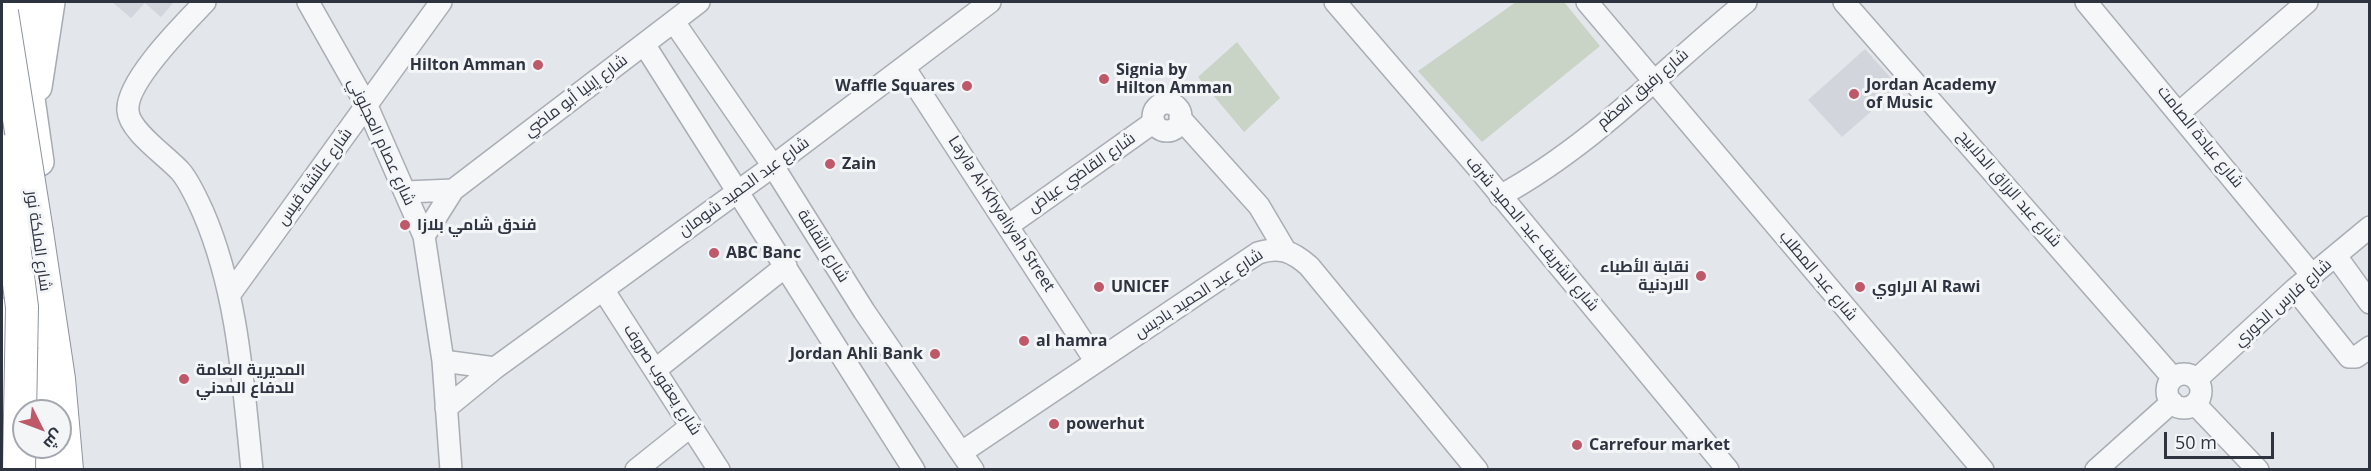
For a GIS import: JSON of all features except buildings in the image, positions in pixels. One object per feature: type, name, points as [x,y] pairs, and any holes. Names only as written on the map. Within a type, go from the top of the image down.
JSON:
[{"type":"highway","name":"شارع الملكة نور","points":[[2,11],[37,232],[50,370],[67,470]]},
{"type":"highway","name":"شارع الملكة نور","points":[[2,151],[22,307],[35,463]]},
{"type":"main road","points":[[2,11],[13,2]]},
{"type":"main road","points":[[24,2],[21,28],[35,112],[52,266],[50,370],[46,399]]},
{"type":"main road","points":[[35,112],[51,2]]},
{"type":"main road","points":[[2,52],[24,67],[28,79]]},
{"type":"main road","points":[[2,312],[2,413]]},
{"type":"street","points":[[205,2],[137,82],[129,101],[128,112],[137,129],[181,172],[194,194],[212,235],[230,294],[252,470]]},
{"type":"street","name":"شارع عصام العجلوني","points":[[308,2],[367,106],[424,236],[442,361],[451,470]]},
{"type":"street","name":"شارع عائشة قيس","points":[[230,294],[441,2]]},
{"type":"street","name":"شارع إيليا أبو ماضي","points":[[424,236],[453,190],[699,2]]},
{"type":"street","name":"شارع عبد الحميد شومان","points":[[446,408],[495,368],[604,291],[990,2]]},
{"type":"street","name":"شارع الشريف عبد الحميد شرف","points":[[1335,2],[1728,470]]},
{"type":"street","name":"شارع عبد المطلب","points":[[1587,2],[1983,470]]},
{"type":"street","name":"شارع رفيق العظم","points":[[1500,196],[1538,175],[1655,81],[1746,2]]},
{"type":"street","name":"شارع عبد الرزاق الدلابيح","points":[[1844,2],[2173,378]]},
{"type":"street","name":"شارع عبادة الصامت","points":[[2086,2],[2180,112],[2312,275]]},
{"type":"street","points":[[2180,112],[2307,2]]},
{"type":"street","name":"شارع الثقافة","points":[[674,22],[773,166],[864,311],[968,461]]},
{"type":"street","points":[[644,44],[739,190],[914,470]]},
{"type":"street","name":"Layla Al-Khyaliyah Street","points":[[904,67],[1009,225],[1096,362]]},
{"type":"street","name":"شارع القاضي عياض","points":[[1009,225],[1154,122],[1161,129],[1172,130],[1180,118],[1258,206],[1285,250]]},
{"type":"street","name":"شارع رفيق العظم","points":[[1518,218],[1528,190],[1538,175]]},
{"type":"street","points":[[406,192],[453,190]]},
{"type":"street","name":"شارع فارس الخوري","points":[[2197,379],[2295,289],[2370,227]]},
{"type":"street","name":"شارع عبد الحميد باديس","points":[[968,461],[1096,362],[1258,253],[1273,248],[1285,250],[1297,256],[1309,266],[1477,470]]},
{"type":"street","points":[[2337,256],[2370,303]]},
{"type":"street","points":[[655,370],[786,266]]},
{"type":"street","points":[[2295,289],[2349,357],[2356,357],[2370,347]]},
{"type":"street","name":"شارع يعقوب صروف","points":[[604,291],[719,470]]},
{"type":"street","points":[[442,361],[495,368]]},
{"type":"street","points":[[2185,373],[2197,379],[2201,389],[2194,404],[2185,408],[2172,402],[2167,392],[2173,378],[2185,373]]},
{"type":"street","points":[[2096,470],[2172,402]]},
{"type":"street","points":[[2194,404],[2258,470]]},
{"type":"street","points":[[636,470],[691,426]]},
{"type":"shaded area","points":[[112,2],[174,2],[161,17],[145,3],[131,18]]},
{"type":"shaded area","points":[[1516,2],[1564,2],[1600,46],[1482,142],[1418,71]]},
{"type":"shaded area","points":[[1237,42],[1280,98],[1244,132],[1198,77]]},
{"type":"shaded area","name":"Jordan Academy of Music","points":[[1865,49],[1899,87],[1842,137],[1808,100]]},
{"type":"place","name":"Hilton Amman","points":[[538,65]]},
{"type":"place","name":"Signia by Hilton Amman","points":[[1104,79]]},
{"type":"place","name":"Waffle Squares","points":[[967,86]]},
{"type":"place","name":"Jordan Academy of Music","points":[[1854,94]]},
{"type":"place","name":"Zain","points":[[830,164]]},
{"type":"place","name":"فندق شامي بلازا","points":[[405,225]]},
{"type":"place","name":"ABC Banc","points":[[714,253]]},
{"type":"place","name":"نقابة الأطباء الاردنية","points":[[1701,276]]},
{"type":"place","name":"UNICEF","points":[[1099,287]]},
{"type":"place","name":"الراوي Al Rawi","points":[[1860,287]]},
{"type":"place","name":"al hamra","points":[[1024,341]]},
{"type":"place","name":"Jordan Ahli Bank","points":[[935,354]]},
{"type":"place","name":"المديرية العامة للدفاع المدني","points":[[184,379]]},
{"type":"place","name":"powerhut","points":[[1054,424]]},
{"type":"place","name":"Carrefour market","points":[[1577,445]]}]
